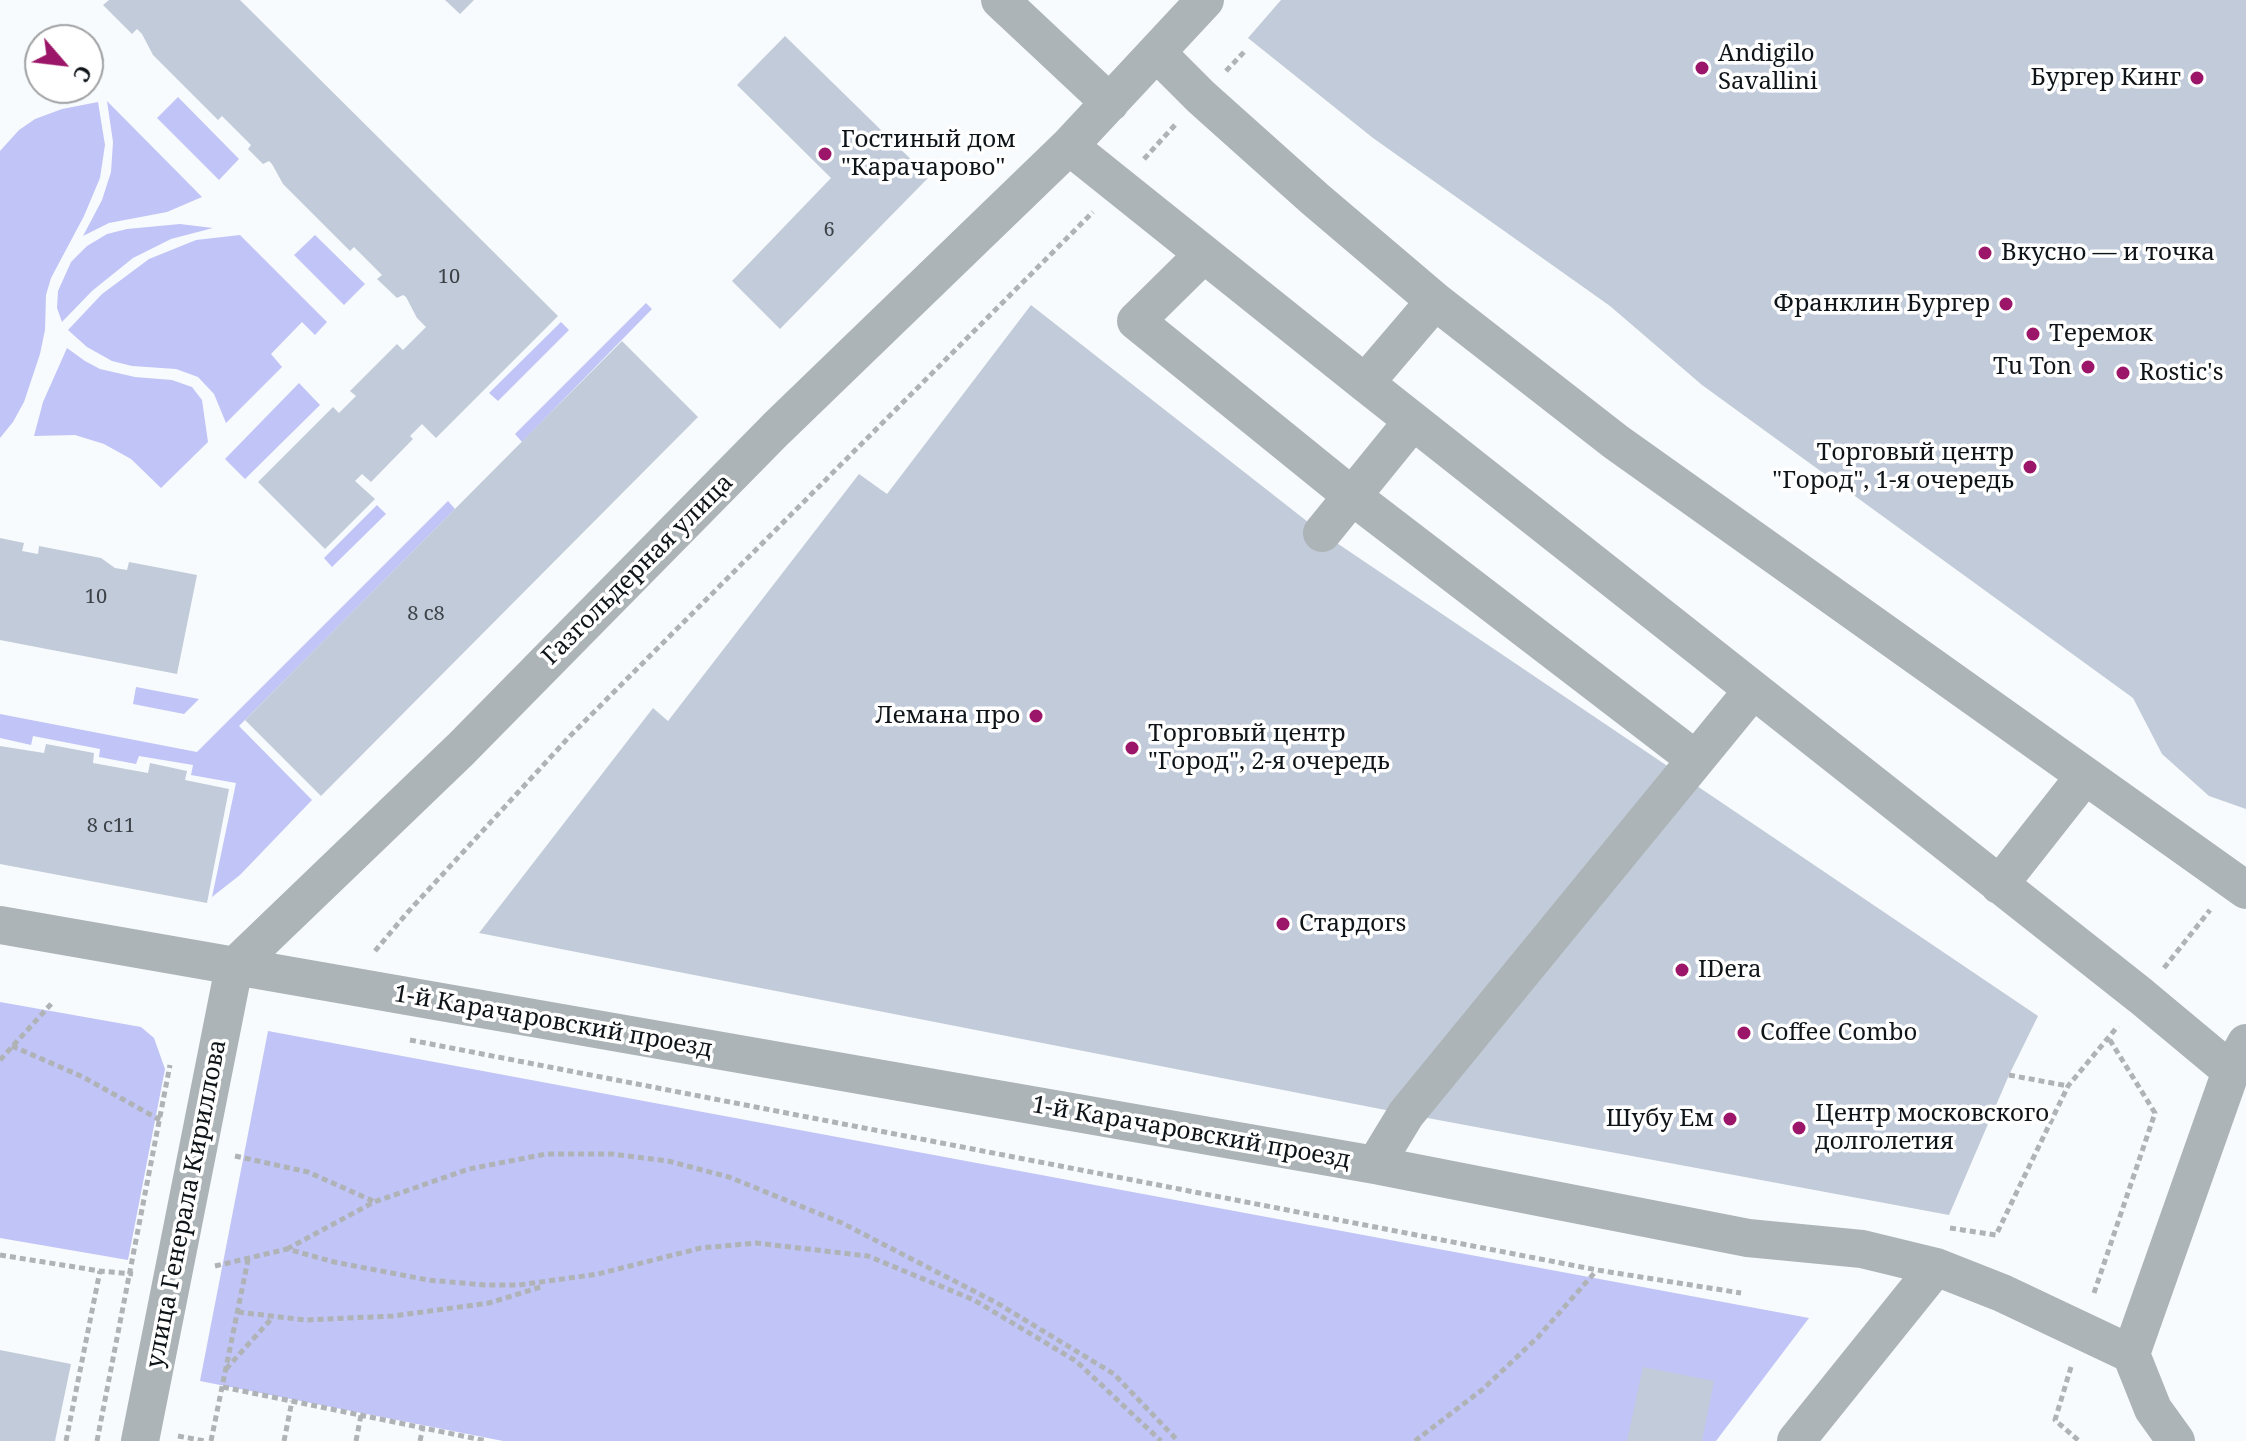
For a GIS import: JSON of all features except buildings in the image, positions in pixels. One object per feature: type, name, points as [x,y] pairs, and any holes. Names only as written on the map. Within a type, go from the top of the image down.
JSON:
[{"type":"street","points":[[1000,0],[1110,103]]},
{"type":"street","name":"Газгольдерная улица","points":[[234,967],[461,749],[776,429],[1069,146],[1205,0]]},
{"type":"street","points":[[1157,53],[1201,97],[1435,301],[1616,442],[2240,885]]},
{"type":"street","points":[[1069,146],[2141,996],[2238,1057],[2131,1354],[2153,1409],[2176,1441]]},
{"type":"street","points":[[1204,254],[1136,321],[1352,496],[1695,759]]},
{"type":"street","points":[[1365,383],[1435,301]]},
{"type":"street","points":[[1322,533],[1413,421]]},
{"type":"street","points":[[1375,1165],[1406,1114],[1753,690]]},
{"type":"street","points":[[1999,885],[2084,777]]},
{"type":"street","points":[[0,925],[234,967]]},
{"type":"street","name":"1-й Карачаровский проезд","points":[[234,967],[1375,1165],[1748,1238],[1862,1249],[1936,1267],[2002,1293],[2131,1354]]},
{"type":"street","name":"улица Генерала Кириллова","points":[[157,1438],[174,1271],[234,967]]},
{"type":"street","points":[[1796,1441],[1936,1267]]},
{"type":"path","points":[[345,987],[407,913],[570,736],[1119,185],[1244,52]]},
{"type":"path","points":[[1935,1225],[1996,1235],[2068,1086],[2141,996],[2240,885]]},
{"type":"path","points":[[0,1060],[52,1003]]},
{"type":"path","points":[[2079,1441],[2055,1420],[2155,1113],[2108,1037]]},
{"type":"path","points":[[408,1039],[1597,1270],[1741,1293]]},
{"type":"path","points":[[12,1046],[83,1077],[160,1120]]},
{"type":"path","points":[[97,1441],[170,1065]]},
{"type":"path","points":[[2009,1075],[2068,1086]]},
{"type":"path","points":[[0,1255],[129,1275],[174,1271],[248,1260],[287,1249],[374,1202],[469,1169],[546,1154],[612,1154],[668,1161],[729,1177],[842,1223],[997,1303],[1114,1374],[1178,1441]]},
{"type":"path","points":[[230,1155],[308,1172],[374,1202]]},
{"type":"path","points":[[238,1312],[305,1320],[419,1313],[489,1303],[557,1282],[714,1247],[756,1243],[868,1256],[974,1300],[1076,1361],[1161,1441]]},
{"type":"path","points":[[287,1249],[346,1265],[428,1280],[485,1285],[557,1282]]},
{"type":"path","points":[[211,1441],[248,1260]]},
{"type":"path","points":[[1415,1441],[1483,1389],[1538,1337],[1597,1270]]},
{"type":"path","points":[[66,1441],[100,1271]]},
{"type":"path","points":[[226,1369],[273,1316]]},
{"type":"path","points":[[223,1387],[487,1441]]},
{"type":"path","points":[[284,1441],[292,1401]]},
{"type":"path","points":[[356,1441],[361,1415]]},
{"type":"path","points":[[420,1441],[423,1427]]},
{"type":"path","points":[[157,1438],[205,1441]]},
{"type":"shaded area","points":[[178,97],[239,159],[219,180],[157,118]]},
{"type":"shaded area","points":[[107,101],[202,197],[167,212],[109,223],[83,236],[102,200],[111,172],[113,142]]},
{"type":"shaded area","points":[[98,104],[105,145],[100,178],[51,278],[46,295],[45,330],[40,354],[24,402],[0,438],[0,151],[19,130],[35,119],[62,109]]},
{"type":"shaded area","points":[[180,224],[213,228],[171,239],[133,258],[92,291],[62,322],[57,308],[58,291],[71,262],[87,246],[107,234],[127,229]]},
{"type":"shaded area","points":[[240,235],[327,322],[315,335],[302,322],[271,354],[282,367],[226,423],[214,394],[198,377],[176,369],[132,366],[112,361],[87,347],[68,330],[102,294],[149,259],[196,240]]},
{"type":"shaded area","points":[[315,235],[365,284],[344,305],[294,255]]},
{"type":"shaded area","points":[[646,303],[652,309],[522,442],[515,434]]},
{"type":"shaded area","points":[[561,322],[569,330],[498,401],[489,393]]},
{"type":"shaded area","points":[[67,348],[100,369],[135,377],[172,380],[192,387],[202,400],[208,442],[161,488],[131,459],[104,444],[75,435],[34,436],[43,402]]},
{"type":"shaded area","points":[[299,383],[320,405],[245,479],[225,459]]},
{"type":"shaded area","points":[[448,501],[455,509],[239,726],[312,800],[240,875],[212,897],[236,783],[191,775],[193,765],[139,756],[136,764],[99,757],[100,749],[33,736],[31,745],[0,738],[0,714],[197,752]]},
{"type":"shaded area","points":[[377,505],[386,514],[332,567],[324,558]]},
{"type":"shaded area","points":[[136,687],[199,699],[184,714],[133,704]]},
{"type":"shaded area","points":[[0,1002],[141,1027],[154,1038],[165,1069],[128,1260],[0,1238]]},
{"type":"shaded area","points":[[268,1031],[1809,1318],[1716,1441],[503,1441],[200,1381]]},
{"type":"place","name":"Andigilo Savallini","points":[[1702,68]]},
{"type":"place","name":"Бургер Кинг","points":[[2197,78]]},
{"type":"place","name":"Гостиный дом \"Карачарово\"","points":[[825,154]]},
{"type":"place","name":"Вкусно — и точка","points":[[1985,253]]},
{"type":"place","name":"Франклин Бургер","points":[[2006,304]]},
{"type":"place","name":"Теремок","points":[[2033,334]]},
{"type":"place","name":"Tu Ton","points":[[2088,367]]},
{"type":"place","name":"Rostic's","points":[[2123,373]]},
{"type":"place","name":"Торговый центр \"Город\", 1-я очередь","points":[[2030,467]]},
{"type":"place","name":"Лемана про","points":[[1036,716]]},
{"type":"place","name":"Торговый центр \"Город\", 2-я очередь","points":[[1132,748]]},
{"type":"place","name":"Стардогs","points":[[1283,924]]},
{"type":"place","name":"IDera","points":[[1682,970]]},
{"type":"place","name":"Coffee Combo","points":[[1744,1033]]},
{"type":"place","name":"Шубу Ем","points":[[1730,1119]]},
{"type":"place","name":"Центр московского долголетия","points":[[1799,1128]]}]
